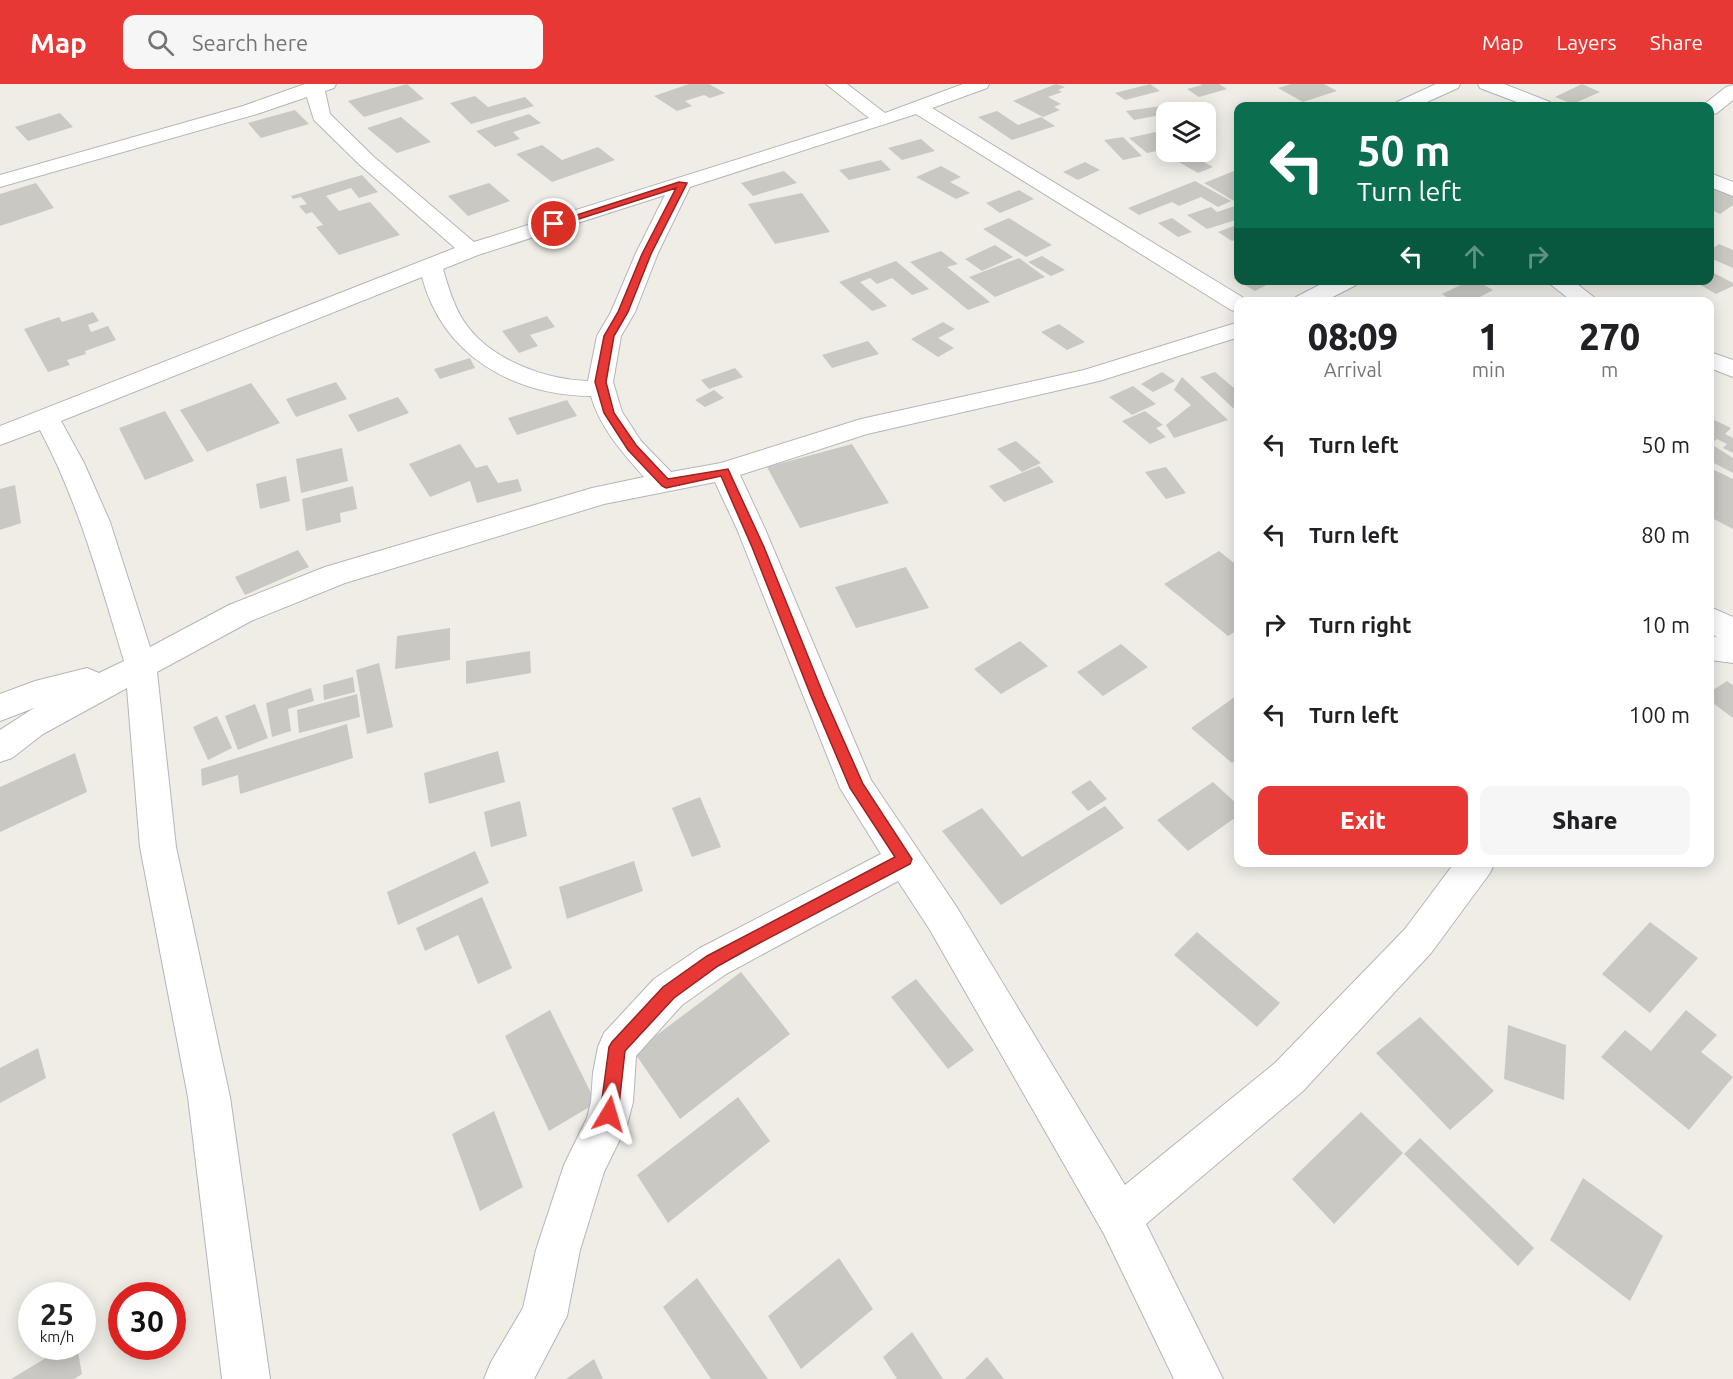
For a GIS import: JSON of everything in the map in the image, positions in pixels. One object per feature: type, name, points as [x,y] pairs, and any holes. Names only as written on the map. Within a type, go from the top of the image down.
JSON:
[{"type":"street","points":[[835,84],[883,120]]},
{"type":"street","points":[[0,436],[470,250],[883,120],[980,84]]},
{"type":"street","points":[[1413,102],[1451,84]]},
{"type":"street","points":[[1487,84],[1533,102]]},
{"type":"street","points":[[0,181],[250,110],[319,85],[321,116],[367,161],[470,250]]},
{"type":"street","points":[[1714,106],[1733,91]]},
{"type":"street","points":[[917,107],[1234,302]]},
{"type":"street","points":[[1714,181],[1733,190]]},
{"type":"street","points":[[666,484],[632,447],[609,413],[600,382],[609,336],[623,312],[646,254],[682,183]]},
{"type":"street","points":[[431,266],[447,315],[460,334],[476,350],[493,362],[556,386],[602,389]]},
{"type":"street","points":[[1314,297],[1338,285]]},
{"type":"street","points":[[1564,285],[1582,297]]},
{"type":"street","points":[[0,748],[31,725],[240,613],[335,575],[602,495],[724,471],[861,427],[1099,373],[1234,331]]},
{"type":"street","points":[[1714,361],[1733,369]]},
{"type":"street","points":[[46,417],[71,464],[96,522],[141,666],[158,847],[209,1097],[246,1379]]},
{"type":"street","points":[[724,471],[764,560],[857,788],[943,918],[1120,1218],[1199,1379]]},
{"type":"street","points":[[1714,620],[1733,632]]},
{"type":"street","points":[[1714,649],[1733,651]]},
{"type":"street","points":[[0,708],[35,694],[141,666]]},
{"type":"street","points":[[508,1379],[543,1316],[558,1250],[585,1165],[606,1125],[612,1102],[613,1073],[618,1047],[668,992],[713,961],[905,859]]},
{"type":"street","points":[[1120,1218],[1289,1077],[1418,941],[1473,867]]},
{"type":"building","points":[[407,84],[424,99],[364,117],[348,101]]},
{"type":"building","points":[[689,84],[709,84],[725,93],[710,98],[704,95],[685,101],[692,106],[677,111],[654,96]]},
{"type":"building","points":[[1056,84],[1065,87],[1058,90],[1062,92],[1048,97],[1061,104],[1054,107],[1060,110],[1043,117],[1013,101]]},
{"type":"building","points":[[1150,84],[1160,91],[1125,100],[1115,93]]},
{"type":"building","points":[[1200,84],[1219,84],[1227,89],[1199,97],[1187,89],[1202,85]]},
{"type":"building","points":[[1291,84],[1324,84],[1337,91],[1303,102],[1278,88]]},
{"type":"building","points":[[1582,84],[1600,92],[1578,102],[1568,102],[1555,97]]},
{"type":"building","points":[[475,96],[488,107],[525,97],[534,106],[471,124],[450,103]]},
{"type":"building","points":[[1156,107],[1156,116],[1134,120],[1126,111]]},
{"type":"building","points":[[295,110],[309,124],[261,138],[248,123]]},
{"type":"building","points":[[997,111],[1018,125],[1041,117],[1055,126],[1012,140],[978,117]]},
{"type":"building","points":[[60,113],[73,127],[28,141],[15,127]]},
{"type":"building","points":[[529,114],[541,123],[513,132],[520,139],[495,147],[476,131]]},
{"type":"building","points":[[401,117],[431,142],[397,153],[367,128]]},
{"type":"building","points":[[1156,132],[1156,151],[1147,153],[1129,138]]},
{"type":"building","points":[[1123,137],[1142,156],[1123,160],[1104,140]]},
{"type":"building","points":[[921,139],[935,151],[902,160],[888,148]]},
{"type":"building","points":[[542,145],[562,160],[598,147],[615,160],[552,182],[516,154]]},
{"type":"building","points":[[881,160],[891,170],[849,180],[839,170]]},
{"type":"building","points":[[1085,162],[1100,170],[1078,180],[1063,172]]},
{"type":"building","points":[[1179,162],[1204,162],[1213,167],[1198,173]]},
{"type":"building","points":[[941,166],[961,177],[950,182],[970,193],[956,199],[916,177]]},
{"type":"building","points":[[784,171],[797,183],[753,196],[741,183]]},
{"type":"building","points":[[1234,171],[1234,201],[1204,183]]},
{"type":"building","points":[[362,175],[378,192],[359,198],[351,188],[326,196],[339,211],[370,202],[400,235],[339,255],[316,227],[323,225],[312,212],[306,214],[299,206],[307,204],[301,197],[293,199],[291,196]]},
{"type":"building","points":[[1195,181],[1231,201],[1218,207],[1201,197],[1179,206],[1172,202],[1139,215],[1128,208]]},
{"type":"building","points":[[36,183],[54,208],[0,226],[0,194]]},
{"type":"building","points":[[489,183],[510,201],[468,216],[448,196]]},
{"type":"building","points":[[1714,183],[1733,191],[1733,205],[1720,214],[1714,211]]},
{"type":"building","points":[[1019,190],[1034,199],[1000,213],[986,203]]},
{"type":"building","points":[[802,193],[830,232],[775,244],[748,204]]},
{"type":"building","points":[[1234,206],[1234,221],[1207,229],[1187,215],[1211,207],[1217,212]]},
{"type":"building","points":[[1009,218],[1052,245],[1026,257],[983,229]]},
{"type":"building","points":[[1172,218],[1192,232],[1178,237],[1158,223]]},
{"type":"building","points":[[1234,226],[1234,240],[1232,241],[1218,232]]},
{"type":"building","points":[[1719,244],[1733,250],[1733,268],[1714,260],[1714,247]]},
{"type":"building","points":[[995,245],[1013,257],[982,271],[965,259]]},
{"type":"building","points":[[941,251],[958,264],[947,267],[990,302],[968,310],[910,262]]},
{"type":"building","points":[[1042,256],[1065,270],[1051,276],[1028,262]]},
{"type":"building","points":[[1019,258],[1045,277],[995,297],[969,277]]},
{"type":"building","points":[[896,261],[929,289],[912,295],[892,278],[877,284],[870,278],[860,282],[887,306],[872,311],[839,282]]},
{"type":"building","points":[[1714,273],[1733,283],[1733,286],[1716,294],[1701,285],[1714,285]]},
{"type":"building","points":[[1245,285],[1266,285],[1255,291]]},
{"type":"building","points":[[1461,285],[1484,285],[1493,290],[1480,297],[1446,297],[1442,294]]},
{"type":"building","points":[[93,312],[99,321],[88,325],[91,332],[108,326],[116,340],[85,351],[86,354],[67,360],[70,365],[48,372],[24,329],[59,317],[62,322]]},
{"type":"building","points":[[547,316],[555,327],[530,335],[538,346],[519,353],[502,331]]},
{"type":"building","points":[[943,322],[955,329],[938,338],[954,348],[938,357],[911,339]]},
{"type":"building","points":[[1059,324],[1085,342],[1067,350],[1041,332]]},
{"type":"building","points":[[868,341],[879,354],[832,368],[822,355]]},
{"type":"building","points":[[470,358],[475,368],[440,379],[434,369]]},
{"type":"building","points":[[735,368],[743,377],[709,389],[701,380]]},
{"type":"building","points":[[1162,372],[1175,381],[1153,392],[1141,384]]},
{"type":"building","points":[[1215,372],[1234,388],[1234,408],[1233,408],[1200,377]]},
{"type":"building","points":[[1182,377],[1228,420],[1174,438],[1166,425],[1191,405],[1174,390]]},
{"type":"building","points":[[336,382],[347,399],[296,417],[286,399]]},
{"type":"building","points":[[251,383],[280,423],[207,452],[180,410]]},
{"type":"building","points":[[1133,386],[1156,404],[1132,415],[1109,397]]},
{"type":"building","points":[[714,390],[724,398],[705,407],[695,400]]},
{"type":"building","points":[[398,397],[409,413],[358,432],[348,415]]},
{"type":"building","points":[[567,400],[577,416],[517,435],[508,418]]},
{"type":"building","points":[[165,411],[194,461],[145,480],[119,428]]},
{"type":"building","points":[[1145,411],[1163,425],[1156,428],[1166,437],[1150,444],[1122,421]]},
{"type":"building","points":[[1714,420],[1731,428],[1725,434],[1733,438],[1733,453],[1723,448],[1727,444],[1717,439],[1714,442]]},
{"type":"building","points":[[1016,441],[1041,463],[1022,472],[997,449]]},
{"type":"building","points":[[460,444],[476,468],[487,465],[498,483],[518,479],[522,491],[477,503],[470,481],[430,497],[409,464]]},
{"type":"building","points":[[852,444],[889,503],[800,528],[767,467]]},
{"type":"building","points":[[1714,446],[1733,458],[1733,473],[1714,463]]},
{"type":"building","points":[[342,448],[348,481],[301,493],[296,459]]},
{"type":"building","points":[[1039,466],[1054,482],[1004,502],[989,486]]},
{"type":"building","points":[[1166,467],[1186,493],[1166,499],[1145,472]]},
{"type":"building","points":[[1714,470],[1733,479],[1733,529],[1714,519]]},
{"type":"building","points":[[286,476],[290,501],[260,509],[256,484]]},
{"type":"building","points":[[15,485],[21,523],[0,530],[0,489]]},
{"type":"building","points":[[353,486],[357,509],[340,513],[341,522],[306,531],[302,499]]},
{"type":"building","points":[[298,550],[309,567],[245,595],[235,577]]},
{"type":"building","points":[[1219,551],[1234,563],[1234,632],[1228,636],[1164,584]]},
{"type":"building","points":[[906,567],[929,608],[856,628],[835,587]]},
{"type":"building","points":[[450,628],[450,660],[395,669],[397,636]]},
{"type":"building","points":[[1020,641],[1048,666],[1001,694],[974,669]]},
{"type":"building","points":[[1121,644],[1148,667],[1103,696],[1077,672]]},
{"type":"building","points":[[530,651],[531,673],[466,684],[466,661]]},
{"type":"building","points":[[379,663],[393,727],[367,734],[356,670]]},
{"type":"building","points":[[353,677],[355,692],[324,700],[323,685]]},
{"type":"building","points":[[1727,681],[1733,685],[1733,718],[1714,704],[1714,689]]},
{"type":"building","points":[[311,688],[314,701],[288,709],[291,731],[272,737],[266,703]]},
{"type":"building","points":[[357,694],[360,717],[299,733],[297,710]]},
{"type":"building","points":[[1234,698],[1234,761],[1232,763],[1191,728]]},
{"type":"building","points":[[255,704],[268,738],[238,750],[225,716]]},
{"type":"building","points":[[217,716],[232,748],[208,760],[193,727]]},
{"type":"building","points":[[347,724],[353,758],[240,794],[238,775],[202,786],[201,769]]},
{"type":"building","points":[[498,751],[505,782],[429,804],[424,773]]},
{"type":"building","points":[[75,753],[87,792],[0,832],[0,787]]},
{"type":"building","points":[[1090,780],[1107,799],[1088,811],[1071,792]]},
{"type":"building","points":[[1213,782],[1234,801],[1234,819],[1188,851],[1157,820]]},
{"type":"building","points":[[700,797],[721,847],[692,857],[672,808]]},
{"type":"building","points":[[520,801],[527,836],[491,847],[484,812]]},
{"type":"building","points":[[1105,806],[1124,828],[1001,905],[942,831],[982,808],[1022,857]]},
{"type":"building","points":[[475,851],[489,883],[398,925],[387,892]]},
{"type":"building","points":[[634,861],[643,891],[567,919],[559,887]]},
{"type":"building","points":[[482,897],[512,968],[478,984],[458,935],[425,951],[416,928]]},
{"type":"building","points":[[1650,922],[1698,958],[1650,1013],[1602,974]]},
{"type":"building","points":[[1197,932],[1280,1003],[1257,1027],[1174,955]]},
{"type":"building","points":[[741,972],[790,1034],[680,1119],[634,1052]]},
{"type":"building","points":[[916,979],[974,1050],[948,1069],[891,997]]},
{"type":"building","points":[[550,1010],[596,1103],[549,1131],[505,1036]]},
{"type":"building","points":[[1686,1010],[1717,1035],[1701,1052],[1733,1077],[1689,1130],[1601,1057],[1625,1030],[1651,1051]]},
{"type":"building","points":[[1420,1017],[1494,1091],[1450,1130],[1376,1053]]},
{"type":"building","points":[[1508,1025],[1566,1045],[1564,1100],[1504,1079]]},
{"type":"building","points":[[38,1048],[46,1078],[0,1103],[0,1068]]},
{"type":"building","points":[[738,1097],[770,1141],[668,1223],[637,1175]]},
{"type":"building","points":[[494,1111],[523,1187],[480,1211],[452,1134]]},
{"type":"building","points":[[1361,1112],[1403,1153],[1334,1224],[1292,1179]]},
{"type":"building","points":[[1420,1138],[1534,1248],[1518,1266],[1404,1154]]},
{"type":"building","points":[[1583,1178],[1663,1236],[1630,1301],[1550,1240]]},
{"type":"building","points":[[839,1258],[873,1309],[801,1369],[768,1316]]},
{"type":"building","points":[[697,1278],[768,1379],[711,1379],[663,1307]]},
{"type":"building","points":[[912,1332],[943,1379],[897,1379],[883,1357]]},
{"type":"building","points":[[987,1357],[1004,1379],[965,1379]]},
{"type":"building","points":[[594,1359],[603,1379],[566,1379]]},
{"type":"building","points":[[42,1360],[79,1360],[82,1374],[74,1379],[11,1379]]},
{"type":"route","points":[[554,224],[682,183],[673,206],[646,254],[623,312],[609,336],[600,382],[609,413],[632,447],[666,484],[724,471],[751,529],[857,788],[905,859],[746,942],[713,961],[668,992],[618,1047],[609,1114]]}]
